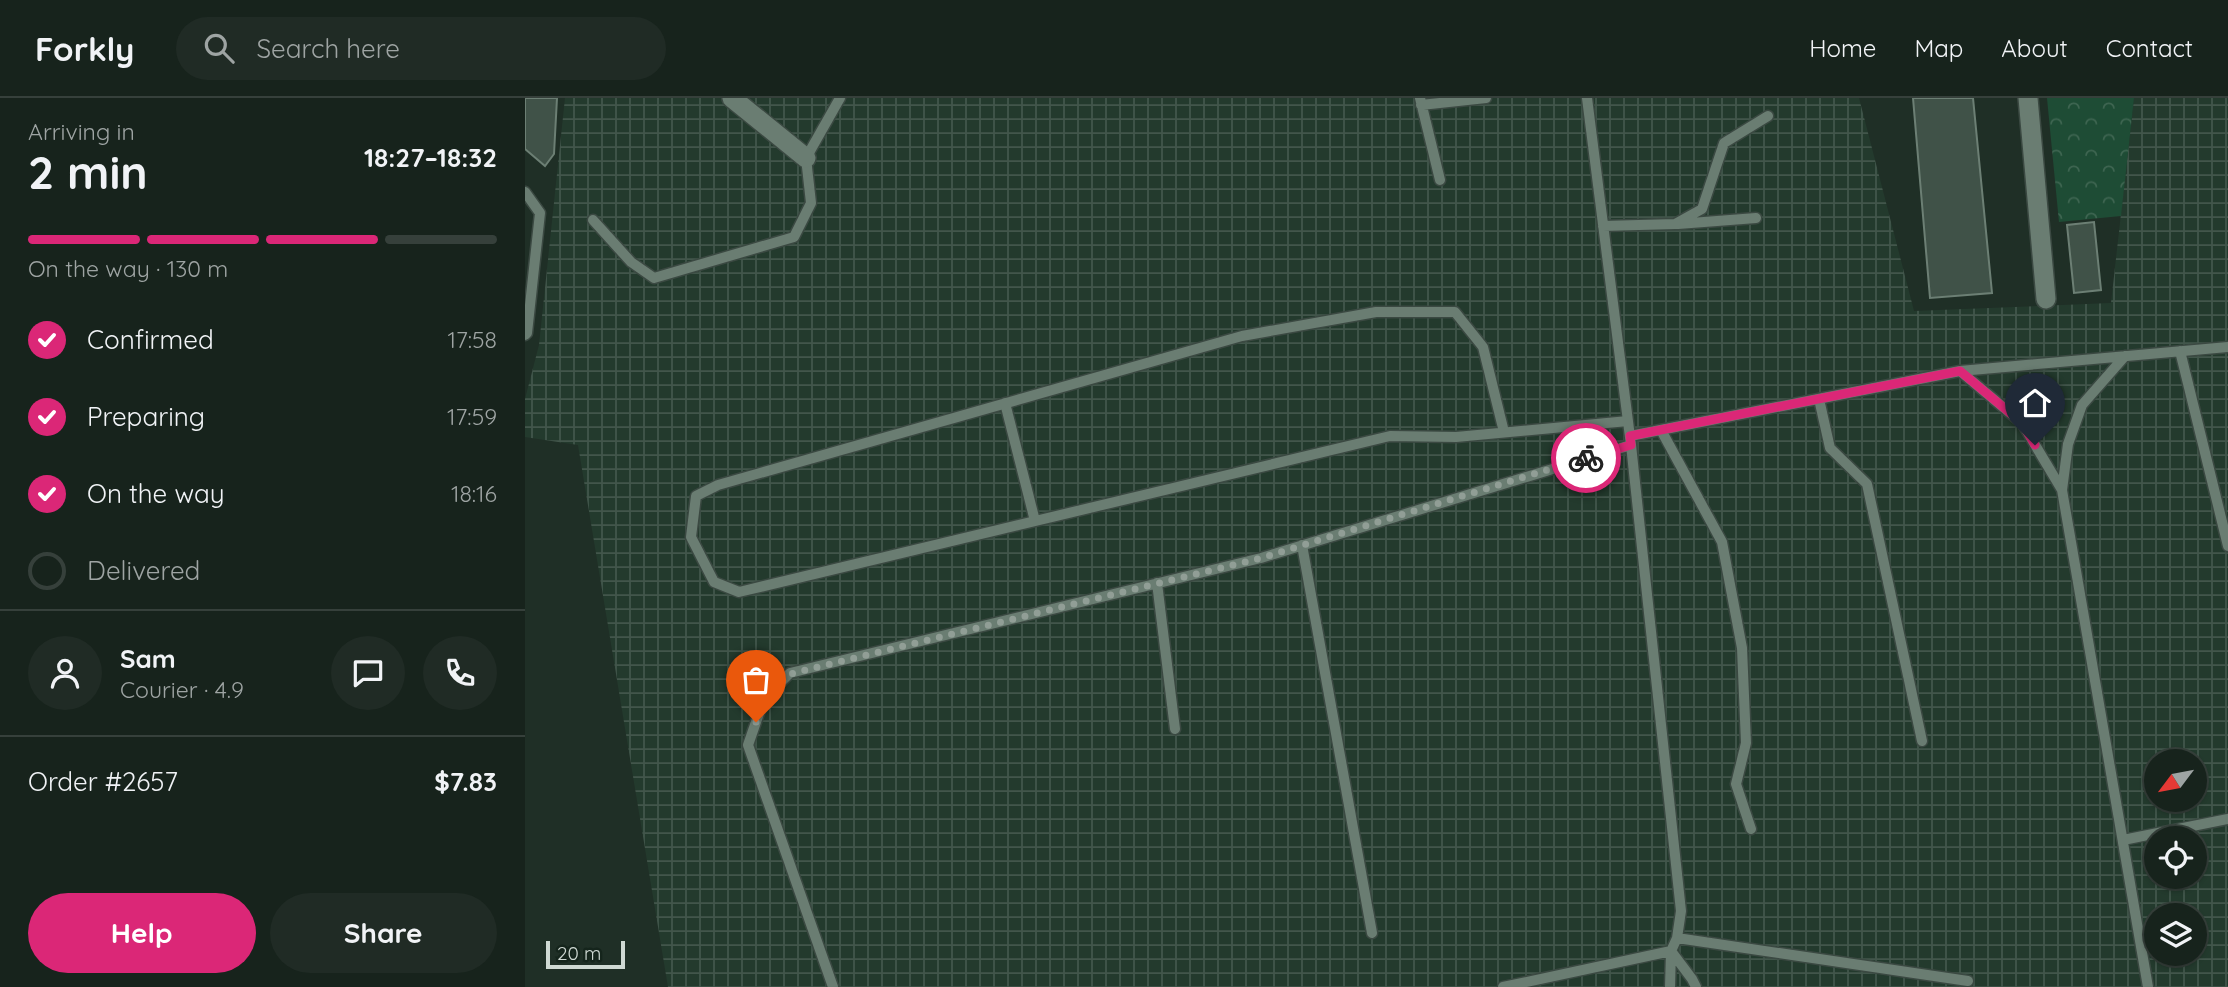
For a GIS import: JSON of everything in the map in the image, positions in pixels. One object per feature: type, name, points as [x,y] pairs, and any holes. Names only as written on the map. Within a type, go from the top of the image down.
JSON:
[{"type":"street","points":[[732,98],[806,158]]},
{"type":"street","points":[[2028,98],[2046,299]]},
{"type":"lane","points":[[593,220],[631,262],[654,278],[794,237],[811,203],[806,158],[840,98]]},
{"type":"lane","points":[[1440,180],[1421,102],[1486,98]]},
{"type":"lane","points":[[1587,98],[1628,421],[1681,911],[1677,938],[1671,951],[1670,987]]},
{"type":"lane","points":[[1675,225],[1702,209],[1724,143],[1767,116]]},
{"type":"lane","points":[[525,192],[540,213],[525,335]]},
{"type":"lane","points":[[1603,226],[1675,225],[1756,218]]},
{"type":"lane","points":[[1504,432],[1483,347],[1455,312],[1376,312],[1242,335],[717,485],[696,496],[691,537],[714,582],[740,592],[1390,436],[1456,437],[1628,421]]},
{"type":"lane","points":[[833,987],[748,745],[764,699],[790,674],[1302,545],[1661,430],[1960,371],[2228,347]]},
{"type":"lane","points":[[2180,351],[2228,546]]},
{"type":"lane","points":[[2125,356],[2082,405],[2067,444],[2061,489],[2148,987]]},
{"type":"lane","points":[[1960,371],[2022,423],[2061,489]]},
{"type":"lane","points":[[1819,399],[1830,448],[1867,484],[1922,741]]},
{"type":"lane","points":[[1005,403],[1035,521]]},
{"type":"lane","points":[[1661,430],[1722,541],[1742,648],[1746,743],[1736,784],[1751,829]]},
{"type":"lane","points":[[1302,545],[1372,933]]},
{"type":"lane","points":[[1157,583],[1175,729]]},
{"type":"lane","points":[[2123,840],[2228,819]]},
{"type":"lane","points":[[1677,938],[1968,981]]},
{"type":"lane","points":[[1503,987],[1671,951]]},
{"type":"lane","points":[[1671,951],[1696,987]]},
{"type":"shaded area","points":[[565,98],[1859,98],[1914,311],[2111,303],[2134,98],[2228,98],[2228,987],[668,987],[578,445],[525,437],[525,399],[539,345]]},
{"type":"green space","points":[[2047,98],[2134,98],[2121,216],[2059,222]]},
{"type":"building","points":[[525,98],[557,98],[554,154],[545,166],[525,149]]},
{"type":"building","points":[[1913,98],[1973,98],[1992,293],[1930,298]]},
{"type":"building","points":[[2094,222],[2101,290],[2074,293],[2067,225]]},
{"type":"way so far","points":[[756,722],[764,699],[790,674],[1261,558],[1586,458]]},
{"type":"route","points":[[1586,458],[1631,445],[1630,436],[1960,371],[2022,423],[2035,445]]}]
